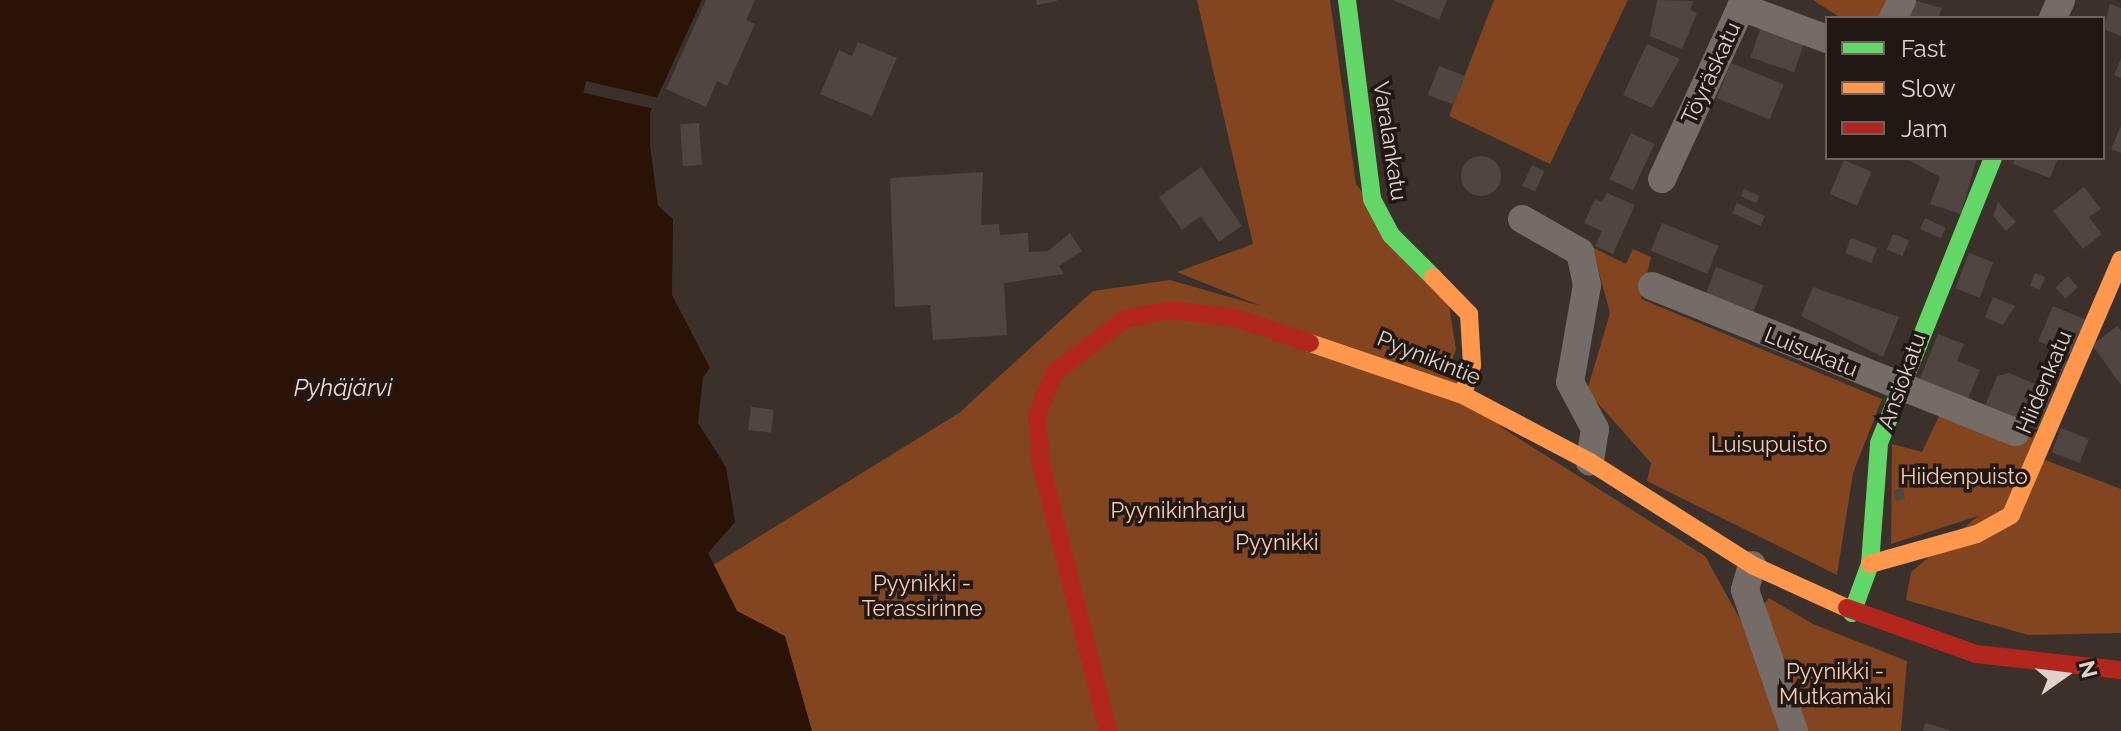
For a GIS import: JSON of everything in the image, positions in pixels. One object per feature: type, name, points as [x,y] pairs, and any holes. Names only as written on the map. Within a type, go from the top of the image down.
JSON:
[{"type":"street","name":"Varalankatu","points":[[1347,0],[1372,199],[1391,235],[1469,314],[1472,365],[1463,395]]},
{"type":"street","name":"Töyräskatu","points":[[1662,179],[1741,7],[1825,38]]},
{"type":"street","name":"Ansiokatu","points":[[1852,613],[1870,564],[1879,443],[1898,387],[1992,160]]},
{"type":"street","points":[[1522,219],[1580,252],[1587,285],[1570,382],[1595,429],[1590,462]]},
{"type":"street","name":"Hiidenkatu","points":[[1870,564],[1977,534],[2011,515],[2121,260]]},
{"type":"street","name":"Luisukatu","points":[[1652,286],[2016,432]]},
{"type":"street","name":"Pyynikintie","points":[[1108,731],[1036,430],[1050,382],[1071,354],[1125,319],[1188,311],[1250,323],[1463,395],[1590,462],[1752,565],[1852,613],[1953,649],[2121,670]]},
{"type":"street","points":[[1752,565],[1745,590],[1794,731]]},
{"type":"green space","name":"Pyynikinharju","points":[[1197,0],[1330,0],[1356,184],[1449,305],[1456,350],[1447,372],[1504,429],[1705,556],[1745,628],[1769,598],[1813,624],[1907,661],[1901,731],[812,731],[802,706],[724,609],[710,567],[959,413],[1093,291],[1170,280],[1261,306],[1177,272],[1253,244]]},
{"type":"green space","points":[[1494,0],[1628,0],[1550,164],[1449,116]]},
{"type":"green space","points":[[1813,0],[1890,0],[1882,16],[1838,16]]},
{"type":"green space","name":"Luisupuisto","points":[[1592,247],[1626,264],[1633,249],[1651,257],[1641,299],[1882,399],[1853,473],[1837,575],[1647,481],[1651,463],[1587,391],[1610,313]]},
{"type":"green space","name":"Hiidenpuisto","points":[[1940,414],[2039,433],[2003,508],[1891,544],[1892,444],[1922,452]]},
{"type":"green space","points":[[2045,460],[2121,489],[2121,633],[2028,635],[1906,600],[1911,572]]},
{"type":"water","name":"Pyhäjärvi","points":[[0,0],[702,0],[650,113],[650,146],[658,206],[673,219],[672,295],[710,368],[703,377],[698,423],[726,467],[735,522],[708,553],[737,611],[785,636],[812,731],[0,731]]},
{"type":"pier","points":[[586,81],[657,97],[654,109],[583,93]]},
{"type":"building","points":[[706,0],[755,0],[746,20],[755,24],[727,86],[717,81],[706,107],[666,89]]},
{"type":"building","points":[[1036,0],[1057,0],[1057,1],[1037,5]]},
{"type":"building","points":[[1393,0],[1447,0],[1439,20]]},
{"type":"building","points":[[1657,0],[1694,1],[1690,10],[1697,13],[1682,49],[1650,36]]},
{"type":"building","points":[[1913,0],[1942,8],[1939,16],[1906,16]]},
{"type":"building","points":[[2110,4],[2121,8],[2121,36],[2105,30]]},
{"type":"building","points":[[1761,27],[1804,42],[1794,72],[1751,57]]},
{"type":"building","points":[[858,42],[897,58],[872,116],[820,94],[839,50],[852,56]]},
{"type":"building","points":[[1647,44],[1680,59],[1652,108],[1623,95]]},
{"type":"building","points":[[2121,59],[2121,78],[2114,75]]},
{"type":"building","points":[[1731,63],[1784,84],[1770,120],[1717,98]]},
{"type":"building","points":[[1439,66],[1465,76],[1454,105],[1428,95]]},
{"type":"building","points":[[699,123],[702,165],[683,166],[680,124]]},
{"type":"building","points":[[2121,126],[2121,153],[2111,149]]},
{"type":"building","points":[[1631,133],[1655,144],[1633,190],[1609,179]]},
{"type":"building","points":[[1481,156],[1495,162],[1501,176],[1495,190],[1481,196],[1467,190],[1461,176],[1467,162]]},
{"type":"building","points":[[1844,160],[1872,172],[1857,206],[1830,194]]},
{"type":"building","points":[[1909,160],[1976,160],[1961,214],[1930,204],[1940,177]]},
{"type":"building","points":[[2014,160],[2057,160],[2050,178],[2013,164]]},
{"type":"building","points":[[1532,165],[1545,171],[1535,192],[1522,186]]},
{"type":"building","points":[[1201,167],[1242,226],[1219,242],[1201,216],[1182,230],[1159,197]]},
{"type":"building","points":[[983,172],[981,225],[999,224],[1000,235],[1028,233],[1029,252],[1048,251],[1070,233],[1082,251],[1059,266],[1064,274],[1004,283],[1007,335],[933,340],[930,305],[895,307],[890,178]]},
{"type":"building","points":[[2084,187],[2101,209],[2089,217],[2102,234],[2083,249],[2053,211]]},
{"type":"building","points":[[1744,189],[1760,196],[1756,203],[1741,196]]},
{"type":"building","points":[[1607,193],[1635,205],[1613,254],[1595,246],[1602,231],[1584,223],[1595,199],[1602,202]]},
{"type":"building","points":[[1998,202],[2016,222],[2006,231],[1993,216]]},
{"type":"building","points":[[1737,203],[1765,216],[1760,226],[1732,213]]},
{"type":"building","points":[[1925,218],[1946,228],[1941,239],[1920,229]]},
{"type":"building","points":[[1662,223],[1719,246],[1707,274],[1651,251]]},
{"type":"building","points":[[1893,234],[1909,240],[1903,256],[1887,250]]},
{"type":"building","points":[[1851,238],[1877,248],[1871,263],[1845,253]]},
{"type":"building","points":[[1969,253],[1993,262],[1980,298],[1955,288]]},
{"type":"building","points":[[1716,267],[1764,285],[1754,311],[1706,293]]},
{"type":"building","points":[[2035,273],[2045,277],[2040,290],[2030,286]]},
{"type":"building","points":[[2068,276],[2078,287],[2065,299],[2055,287]]},
{"type":"building","points":[[1813,287],[1899,317],[1883,357],[1801,316]]},
{"type":"building","points":[[1993,297],[2015,306],[2003,325],[1985,317]]},
{"type":"building","points":[[2053,306],[2086,320],[2071,355],[2038,341]]},
{"type":"building","points":[[2117,326],[2121,331],[2121,385],[2092,345]]},
{"type":"building","points":[[1938,334],[1964,344],[1957,361],[1980,370],[1967,401],[1919,381]]},
{"type":"building","points":[[2054,356],[2069,362],[2059,385],[2045,379]]},
{"type":"building","points":[[2009,373],[2054,392],[2039,430],[1984,409],[1997,376]]},
{"type":"building","points":[[751,407],[774,410],[771,433],[748,430]]},
{"type":"building","points":[[2061,428],[2089,439],[2080,463],[2052,452]]},
{"type":"building","points":[[1903,488],[1905,499],[1895,501],[1894,490]]},
{"type":"building","points":[[1925,723],[1949,730],[1949,731],[1923,731]]},
{"type":"traffic: fast","points":[[1347,0],[1372,199],[1391,235],[1433,277]]},
{"type":"traffic: fast","points":[[1852,613],[1870,564],[1879,443],[1992,160]]},
{"type":"traffic: slow","points":[[1870,564],[1977,534],[2011,515],[2121,260]]},
{"type":"traffic: slow","points":[[1433,277],[1469,314],[1472,365],[1463,395]]},
{"type":"traffic: slow","points":[[1310,343],[1463,395],[1590,462],[1752,565],[1847,608]]},
{"type":"traffic: jam","points":[[1108,731],[1041,465],[1037,415],[1055,372],[1125,319],[1170,310],[1236,318],[1310,343]]},
{"type":"traffic: jam","points":[[1847,608],[1976,654],[2121,670]]},
{"type":"park label","name":"Pyynikki","points":[[1277,543]]},
{"type":"park label","name":"Pyynikki - Terassirinne","points":[[922,596]]},
{"type":"park label","name":"Pyynikki - Mutkamäki","points":[[1835,684]]}]
